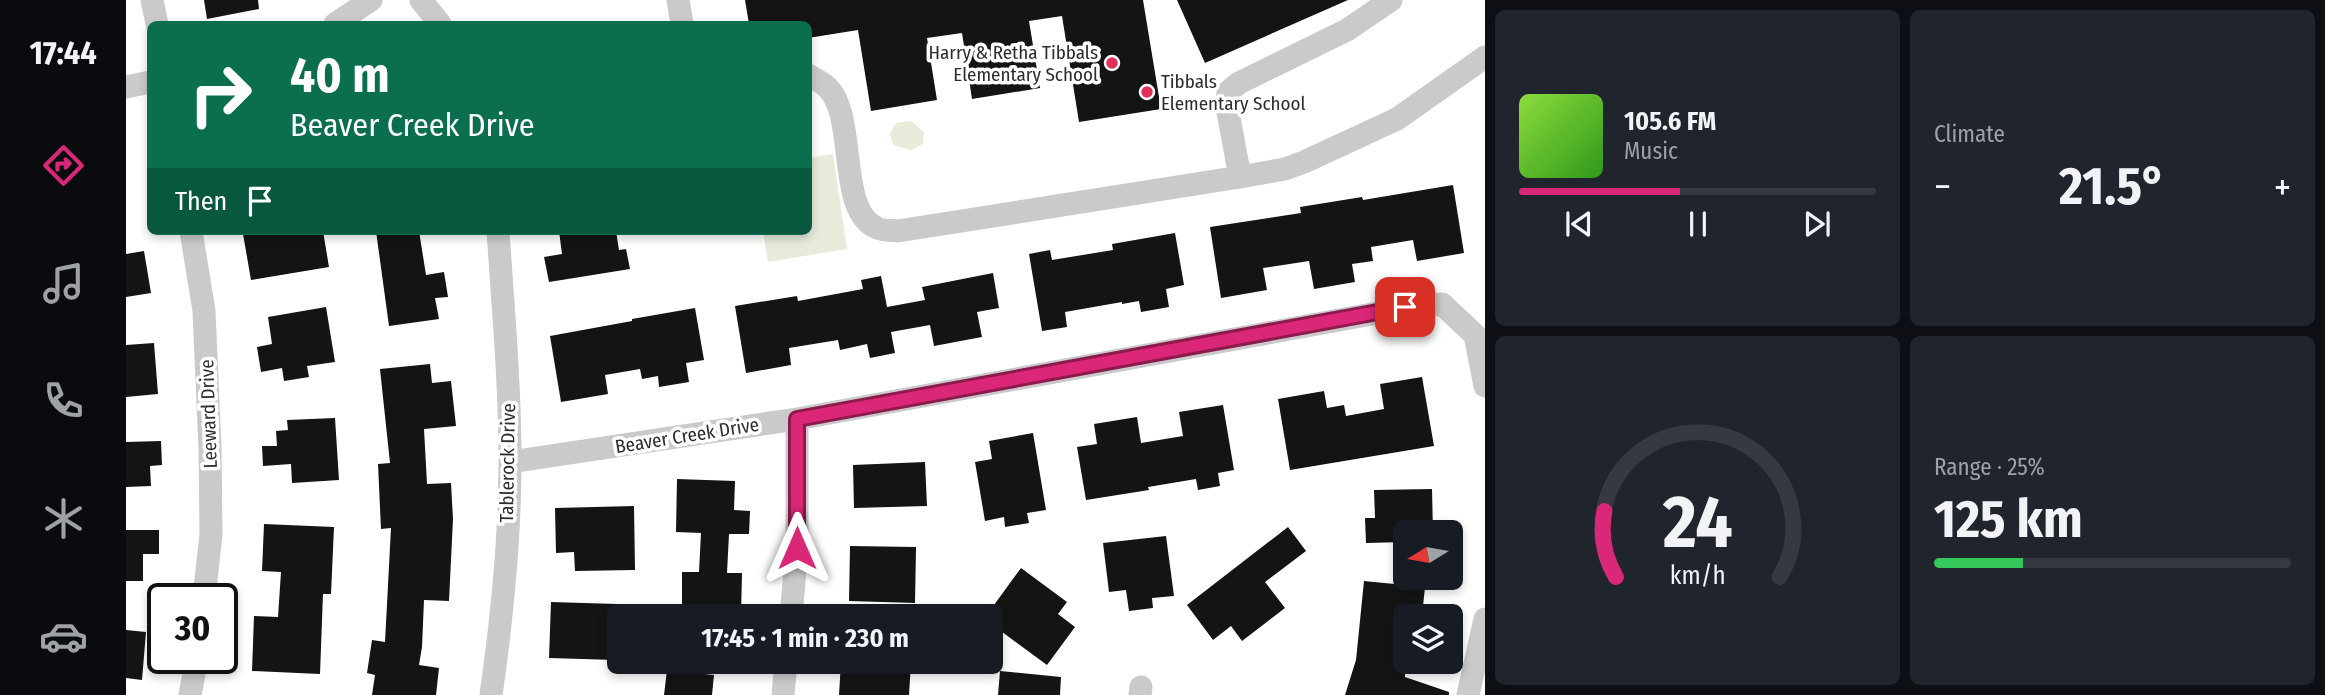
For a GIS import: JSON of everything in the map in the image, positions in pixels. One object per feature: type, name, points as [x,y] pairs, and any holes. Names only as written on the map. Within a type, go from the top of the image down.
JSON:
[{"type":"street","points":[[152,0],[156,21]]},
{"type":"street","points":[[340,21],[371,0]]},
{"type":"street","points":[[421,0],[439,21]]},
{"type":"street","points":[[678,0],[682,21]]},
{"type":"street","points":[[1240,177],[1227,107],[1228,92],[1239,83],[1347,30],[1391,0]]},
{"type":"street","points":[[812,78],[833,94],[840,113],[853,190],[860,214],[876,228],[898,231],[1284,169],[1397,119],[1485,57]]},
{"type":"street","points":[[126,87],[147,83]]},
{"type":"street","name":"Leeward Drive","points":[[192,235],[204,311],[210,448],[211,534],[206,583]]},
{"type":"street","name":"Tablerock Drive","points":[[491,695],[502,617],[510,462],[498,235]]},
{"type":"street","name":"Beaver Creek Drive","points":[[510,462],[797,419],[1405,307],[1442,304],[1475,335],[1485,386]]},
{"type":"street","points":[[792,604],[797,548],[797,419]]},
{"type":"street","points":[[1468,695],[1485,619]]},
{"type":"street","points":[[190,695],[194,674]]},
{"type":"street","points":[[783,695],[785,674]]},
{"type":"green space","points":[[911,121],[924,132],[923,144],[911,150],[893,145],[890,134],[896,123]]},
{"type":"green space","points":[[833,154],[847,249],[768,262],[764,235],[812,235],[812,158]]},
{"type":"building","points":[[204,0],[258,0],[259,9],[207,19]]},
{"type":"building","name":"Harry & Retha Tibbals Elementary School","points":[[745,0],[1143,0],[1161,109],[1079,122],[1062,16],[1029,21],[1040,88],[972,99],[962,33],[927,38],[937,100],[871,111],[858,30],[812,37],[812,21],[748,21]]},
{"type":"building","points":[[1177,0],[1348,0],[1205,63]]},
{"type":"building","points":[[1453,185],[1464,253],[1417,261],[1413,240],[1371,247],[1373,261],[1352,264],[1355,282],[1314,289],[1309,261],[1263,268],[1267,290],[1221,298],[1210,227],[1301,213],[1300,207]]},
{"type":"building","points":[[1175,233],[1184,285],[1166,289],[1169,307],[1141,312],[1139,301],[1065,312],[1067,327],[1042,331],[1029,254],[1050,250],[1052,260],[1113,250],[1112,244]]},
{"type":"building","points":[[243,235],[324,235],[329,267],[251,280]]},
{"type":"building","points":[[377,235],[420,235],[426,275],[444,272],[448,297],[435,298],[439,319],[389,326]]},
{"type":"building","points":[[560,235],[617,235],[619,250],[626,249],[630,269],[549,282],[544,257],[562,254]]},
{"type":"building","points":[[144,251],[151,293],[126,297],[126,254]]},
{"type":"building","points":[[993,273],[999,308],[977,312],[982,337],[934,346],[930,325],[891,332],[895,353],[870,358],[867,344],[840,350],[838,340],[789,348],[791,365],[746,373],[735,306],[797,296],[798,301],[863,289],[861,280],[881,276],[887,307],[925,300],[922,287]]},
{"type":"building","points":[[326,307],[335,362],[307,366],[309,377],[284,381],[282,368],[261,372],[257,347],[272,344],[268,317]]},
{"type":"building","points":[[695,308],[704,360],[686,363],[689,382],[659,387],[658,376],[642,379],[640,369],[605,375],[608,394],[561,402],[550,336]]},
{"type":"building","points":[[154,343],[158,394],[126,397],[126,345]]},
{"type":"building","points":[[430,364],[432,383],[451,381],[456,426],[424,429],[427,484],[451,483],[453,519],[449,601],[424,600],[419,665],[439,668],[436,695],[372,695],[375,675],[367,673],[372,640],[385,642],[391,528],[381,529],[378,464],[390,463],[380,369]]},
{"type":"building","points":[[1422,377],[1434,446],[1290,470],[1278,399],[1324,391],[1327,408],[1344,405],[1346,416],[1384,409],[1380,384]]},
{"type":"building","points":[[1223,405],[1234,470],[1218,473],[1220,486],[1198,490],[1196,479],[1086,500],[1077,447],[1097,444],[1094,424],[1137,417],[1141,443],[1183,436],[1179,412]]},
{"type":"building","points":[[335,418],[339,480],[292,483],[291,464],[263,466],[262,446],[277,446],[276,431],[288,430],[287,420]]},
{"type":"building","points":[[1033,433],[1046,510],[1027,513],[1029,523],[1005,527],[1004,517],[985,521],[975,462],[992,459],[989,441]]},
{"type":"building","points":[[161,441],[162,465],[150,466],[151,486],[126,487],[126,442]]},
{"type":"building","points":[[925,462],[927,506],[854,508],[853,465]]},
{"type":"building","points":[[677,479],[735,481],[734,510],[750,511],[749,534],[729,534],[727,573],[742,573],[741,604],[682,604],[682,572],[699,572],[701,533],[676,532]]},
{"type":"building","points":[[1432,489],[1433,520],[1393,520],[1393,542],[1366,543],[1365,518],[1375,518],[1374,490]]},
{"type":"building","points":[[634,506],[635,570],[575,571],[574,552],[556,553],[555,508]]},
{"type":"building","points":[[264,524],[334,527],[331,594],[323,594],[320,674],[252,671],[254,616],[278,617],[281,572],[262,571]]},
{"type":"building","points":[[1288,527],[1306,551],[1265,582],[1285,608],[1242,641],[1231,626],[1213,640],[1187,605]]},
{"type":"building","points":[[126,530],[159,530],[159,554],[143,554],[143,581],[126,581]]},
{"type":"building","points":[[1166,536],[1174,596],[1152,598],[1153,608],[1129,611],[1126,590],[1109,592],[1103,543]]},
{"type":"building","points":[[850,546],[916,547],[915,603],[849,601]]},
{"type":"building","points":[[1021,568],[1067,602],[1058,614],[1075,627],[1047,665],[1003,633],[1003,604],[995,604]]},
{"type":"building","points":[[1364,581],[1393,584],[1393,590],[1425,590],[1423,604],[1393,604],[1393,674],[1405,674],[1405,677],[1449,692],[1449,695],[1345,695],[1356,660]]},
{"type":"building","points":[[551,602],[617,604],[607,604],[607,660],[549,658]]},
{"type":"building","points":[[126,630],[146,632],[142,680],[126,678]]},
{"type":"building","points":[[1003,671],[1061,677],[1060,695],[998,695],[1000,674]]},
{"type":"building","points":[[667,674],[714,675],[712,695],[664,695]]},
{"type":"building","points":[[840,674],[910,674],[909,695],[839,695]]},
{"type":"place","name":"Harry & Retha Tibbals Elementary School","points":[[1112,63]]},
{"type":"place","name":"Tibbals Elementary School","points":[[1147,92]]},
{"type":"route","points":[[797,548],[797,419],[1405,307]]}]
